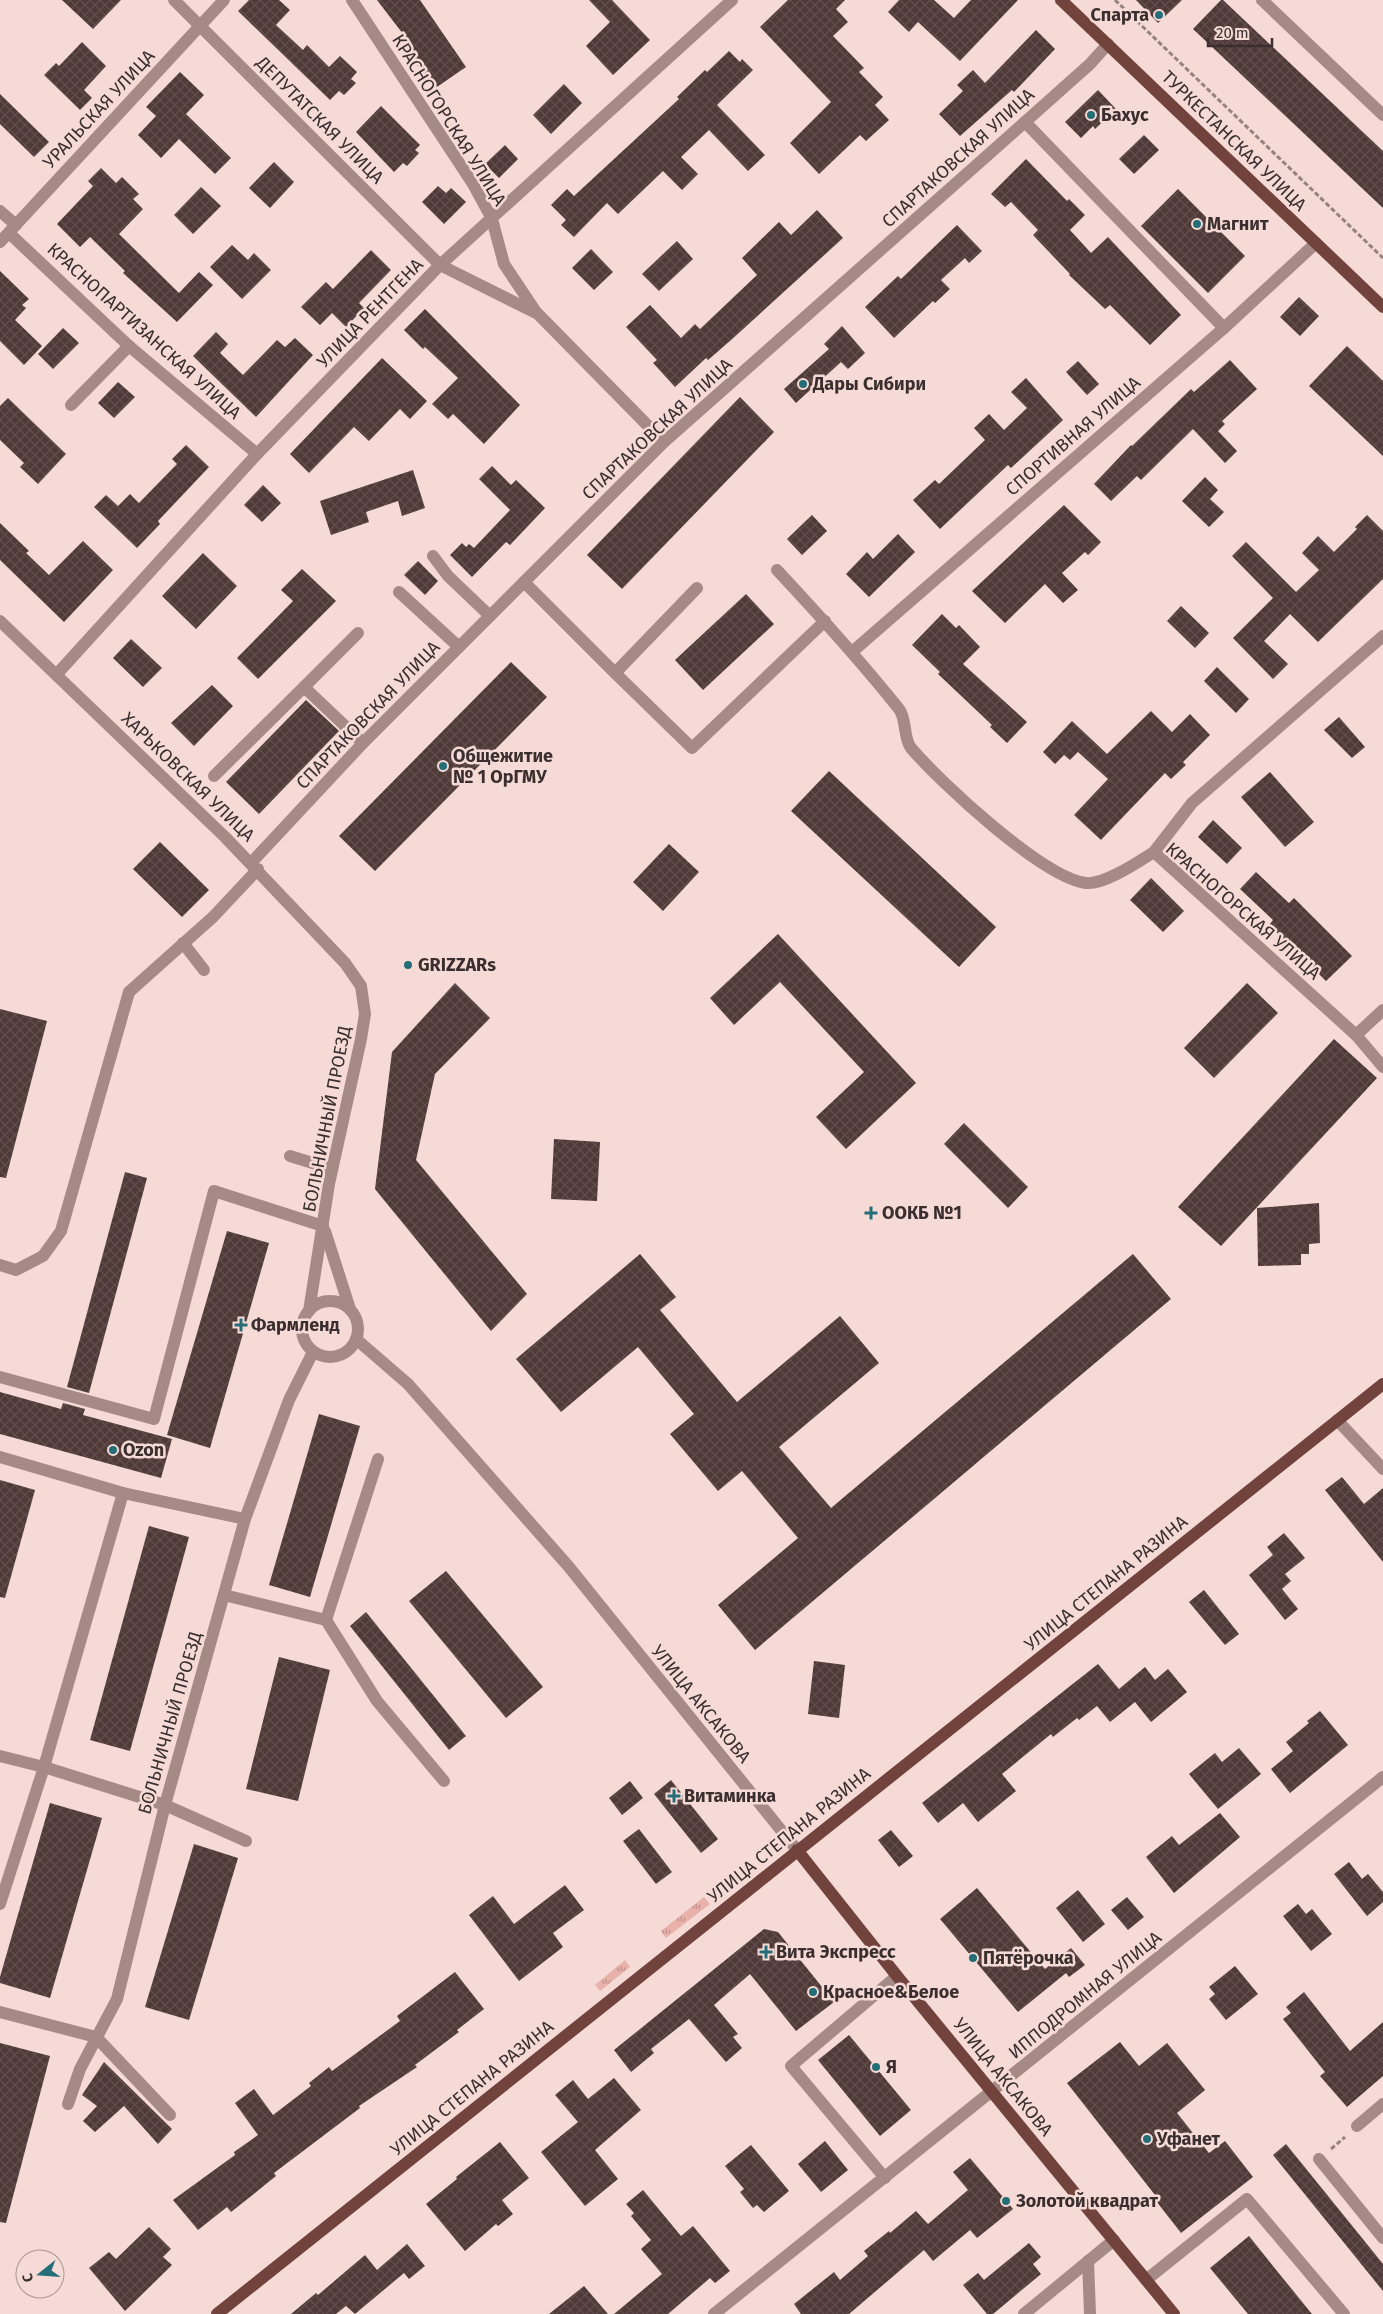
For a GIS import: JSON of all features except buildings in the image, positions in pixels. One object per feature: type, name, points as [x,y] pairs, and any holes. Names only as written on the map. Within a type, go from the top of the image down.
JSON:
[{"type":"main road","name":"ТУРКЕСТАНСКАЯ УЛИЦА","points":[[1061,0],[1316,243],[1381,301]]},
{"type":"main road","name":"УЛИЦА СТЕПАНА РАЗИНА","points":[[217,2314],[1383,1384]]},
{"type":"main road","name":"УЛИЦА АКСАКОВА","points":[[797,1850],[897,1976],[1174,2314]]},
{"type":"street","name":"ДЕПУТАТСКАЯ УЛИЦА","points":[[174,0],[440,265]]},
{"type":"street","name":"УРАЛЬСКАЯ УЛИЦА","points":[[8,234],[224,0]]},
{"type":"street","name":"КРАСНОГОРСКАЯ УЛИЦА","points":[[352,0],[473,184],[492,219],[504,264],[538,314],[664,442]]},
{"type":"street","name":"УЛИЦА РЕНТГЕНА","points":[[57,674],[257,454],[440,265],[732,0]]},
{"type":"street","points":[[1262,0],[1383,115]]},
{"type":"street","name":"СПАРТАКОВСКАЯ УЛИЦА","points":[[0,1265],[16,1270],[43,1256],[61,1232],[129,992],[213,917],[254,866],[363,742],[664,442],[1090,64],[1108,44]]},
{"type":"street","points":[[1025,122],[1224,328]]},
{"type":"street","name":"КРАСНОПАРТИЗАНСКАЯ УЛИЦА","points":[[0,211],[8,234],[129,346],[257,454]]},
{"type":"street","name":"СПОРТИВНАЯ УЛИЦА","points":[[852,652],[1224,328],[1316,243]]},
{"type":"street","name":"КРАСНОГОРСКАЯ УЛИЦА","points":[[440,265],[538,314]]},
{"type":"street","points":[[71,405],[129,346]]},
{"type":"street","points":[[433,556],[448,576],[490,616]]},
{"type":"street","name":"КРАСНОГОРСКАЯ УЛИЦА","points":[[776,570],[825,621],[901,712],[910,746],[990,825],[1058,874],[1087,883],[1119,874],[1154,852],[1356,1035],[1383,1067]]},
{"type":"street","points":[[524,582],[692,748],[825,621]]},
{"type":"street","points":[[615,673],[697,588]]},
{"type":"street","points":[[399,592],[458,647]]},
{"type":"street","name":"ХАРЬКОВСКАЯ УЛИЦА","points":[[0,621],[254,866],[346,963]]},
{"type":"street","points":[[214,776],[358,633]]},
{"type":"street","points":[[1154,852],[1192,803],[1383,636]]},
{"type":"street","points":[[304,687],[363,742]]},
{"type":"street","points":[[183,944],[204,970]]},
{"type":"street","name":"БОЛЬНИЧНЫЙ ПРОЕЗД","points":[[309,1311],[332,1169],[361,1039],[364,1014],[361,986],[346,963]]},
{"type":"street","points":[[1356,1035],[1383,1010]]},
{"type":"street","points":[[290,1156],[332,1169]]},
{"type":"street","points":[[0,1377],[154,1418],[214,1190],[324,1226]]},
{"type":"street","name":"БОЛЬНИЧНЫЙ ПРОЕЗД","points":[[324,1226],[350,1309]]},
{"type":"street","points":[[332,1301],[350,1309],[356,1318],[358,1329],[352,1347],[338,1357],[321,1356],[313,1352],[303,1337],[302,1328],[309,1311],[319,1303],[332,1301]]},
{"type":"street","name":"УЛИЦА АКСАКОВА","points":[[356,1339],[408,1384],[568,1567],[797,1850]]},
{"type":"street","name":"БОЛЬНИЧНЫЙ ПРОЕЗД","points":[[68,2104],[80,2069],[117,1999],[165,1805],[245,1519],[289,1400],[313,1352]]},
{"type":"street","points":[[1338,1421],[1383,1469]]},
{"type":"street","points":[[0,1457],[123,1493],[245,1519]]},
{"type":"street","points":[[326,1620],[378,1459]]},
{"type":"street","points":[[0,1904],[44,1767],[123,1493]]},
{"type":"street","points":[[224,1595],[326,1620],[377,1701],[444,1781]]},
{"type":"street","points":[[0,1756],[44,1767],[165,1805],[246,1841]]},
{"type":"street","name":"ИППОДРОМНАЯ УЛИЦА","points":[[714,2314],[1383,1777]]},
{"type":"street","points":[[885,2178],[791,2066],[897,1976]]},
{"type":"street","points":[[0,2012],[96,2037],[170,2115]]},
{"type":"street","points":[[1357,2126],[1383,2104]]},
{"type":"street","points":[[1319,2159],[1383,2238]]},
{"type":"street","points":[[1146,2280],[1247,2199],[1344,2314]]},
{"type":"street","points":[[1024,2314],[1114,2240]]},
{"type":"street","points":[[1088,2261],[1090,2314]]},
{"type":"path","points":[[1115,0],[1383,258]]},
{"type":"path","points":[[1319,2159],[1357,2126]]},
{"type":"green space","points":[[704,1897],[710,1904],[666,1938],[661,1931]]},
{"type":"green space","points":[[625,1960],[630,1967],[600,1991],[595,1985]]},
{"type":"place","name":"Спарта","points":[[1159,15]]},
{"type":"place","name":"Бахус","points":[[1091,115]]},
{"type":"place","name":"Магнит","points":[[1197,224]]},
{"type":"place","name":"Дары Сибири","points":[[803,384]]},
{"type":"place","name":"Общежитие № 1 ОрГМУ","points":[[443,766]]},
{"type":"place","name":"GRIZZARs","points":[[408,965]]},
{"type":"place","name":"ООКБ №1","points":[[871,1213]]},
{"type":"place","name":"Фармленд","points":[[241,1325]]},
{"type":"place","name":"Ozon","points":[[113,1450]]},
{"type":"place","name":"Витаминка","points":[[674,1796]]},
{"type":"place","name":"Вита Экспресс","points":[[766,1952]]},
{"type":"place","name":"Пятёрочка","points":[[973,1958]]},
{"type":"place","name":"Красное&Белое","points":[[813,1992]]},
{"type":"place","name":"Я","points":[[876,2067]]},
{"type":"place","name":"Уфанет","points":[[1147,2139]]},
{"type":"place","name":"Золотой квадрат","points":[[1006,2201]]}]
